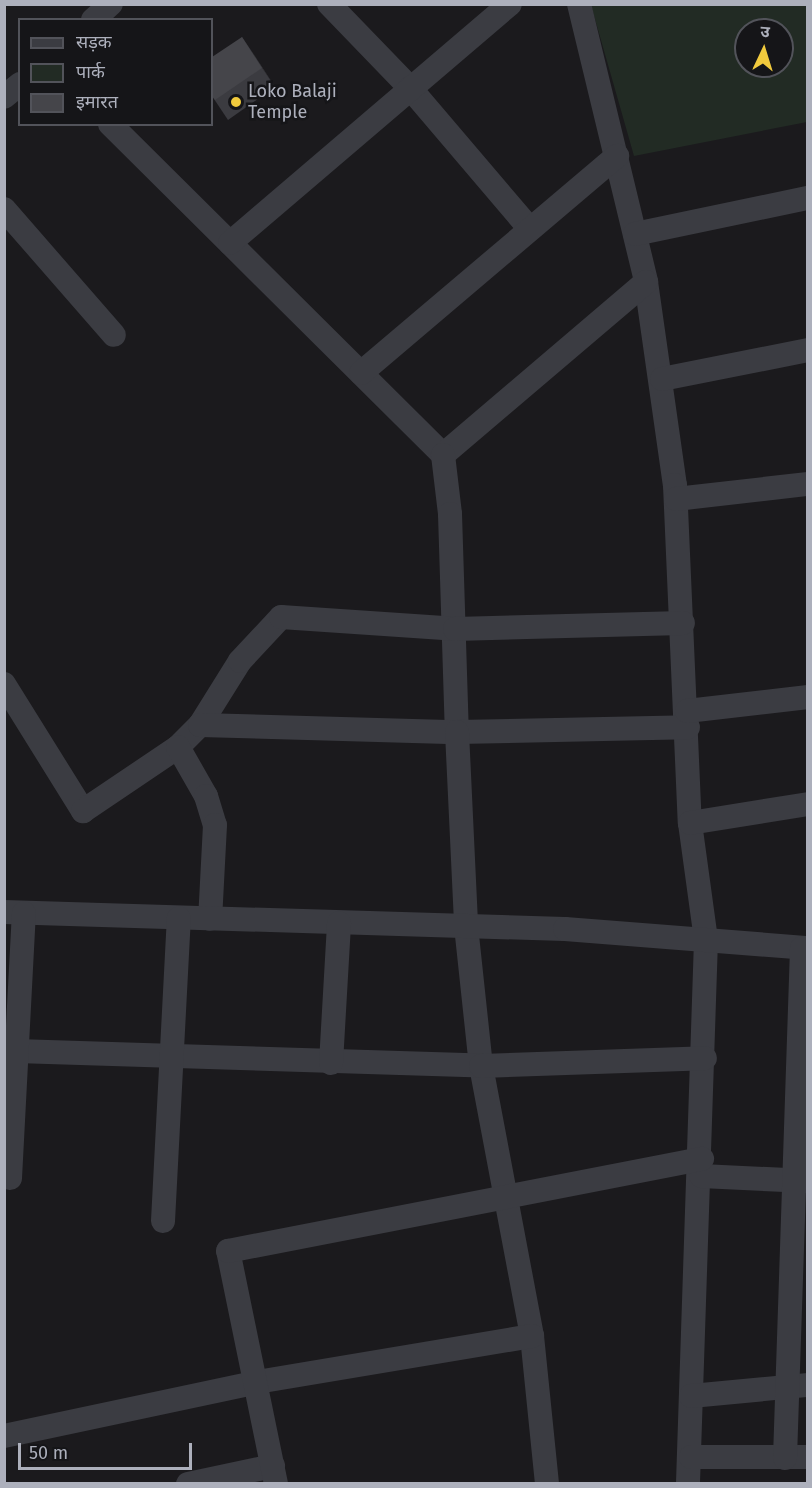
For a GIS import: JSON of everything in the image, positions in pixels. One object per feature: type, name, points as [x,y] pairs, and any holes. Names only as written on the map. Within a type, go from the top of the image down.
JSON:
[{"type":"street","points":[[328,4],[410,88],[530,230]]},
{"type":"street","points":[[230,243],[510,4]]},
{"type":"street","points":[[579,4],[646,282],[662,379],[676,499],[688,719],[690,823],[706,940],[705,1058],[691,1396],[691,1457],[688,1484]]},
{"type":"street","points":[[4,97],[18,86]]},
{"type":"street","points":[[112,126],[443,455],[454,629],[465,926],[481,1066],[532,1336],[547,1484]]},
{"type":"street","points":[[361,373],[616,156]]},
{"type":"street","points":[[635,234],[807,198]]},
{"type":"street","points":[[4,210],[114,335]]},
{"type":"street","points":[[443,455],[646,282]]},
{"type":"street","points":[[662,379],[807,350]]},
{"type":"street","points":[[676,499],[807,484]]},
{"type":"street","points":[[4,684],[82,811],[178,747],[200,725],[240,661],[280,617],[454,629],[683,623]]},
{"type":"street","points":[[200,725],[457,732],[688,719],[807,697]]},
{"type":"street","points":[[178,747],[206,796],[215,825],[210,919]]},
{"type":"street","points":[[690,823],[807,804]]},
{"type":"street","points":[[10,1178],[16,1051],[14,912],[465,926],[805,948],[796,1457],[691,1457]]},
{"type":"street","points":[[163,1221],[179,918]]},
{"type":"street","points":[[332,1063],[339,923]]},
{"type":"street","points":[[16,1051],[172,1060],[481,1066],[705,1058]]},
{"type":"street","points":[[188,1484],[275,1475],[228,1251],[506,1198],[701,1168],[800,1181]]},
{"type":"street","points":[[4,1436],[257,1382],[532,1336]]},
{"type":"street","points":[[691,1396],[797,1386]]},
{"type":"green space","points":[[591,5],[807,5],[807,122],[634,156]]},
{"type":"building","points":[[242,37],[262,68],[215,100],[213,97],[213,56]]},
{"type":"place","name":"Loko Balaji Temple","points":[[236,102]]}]
